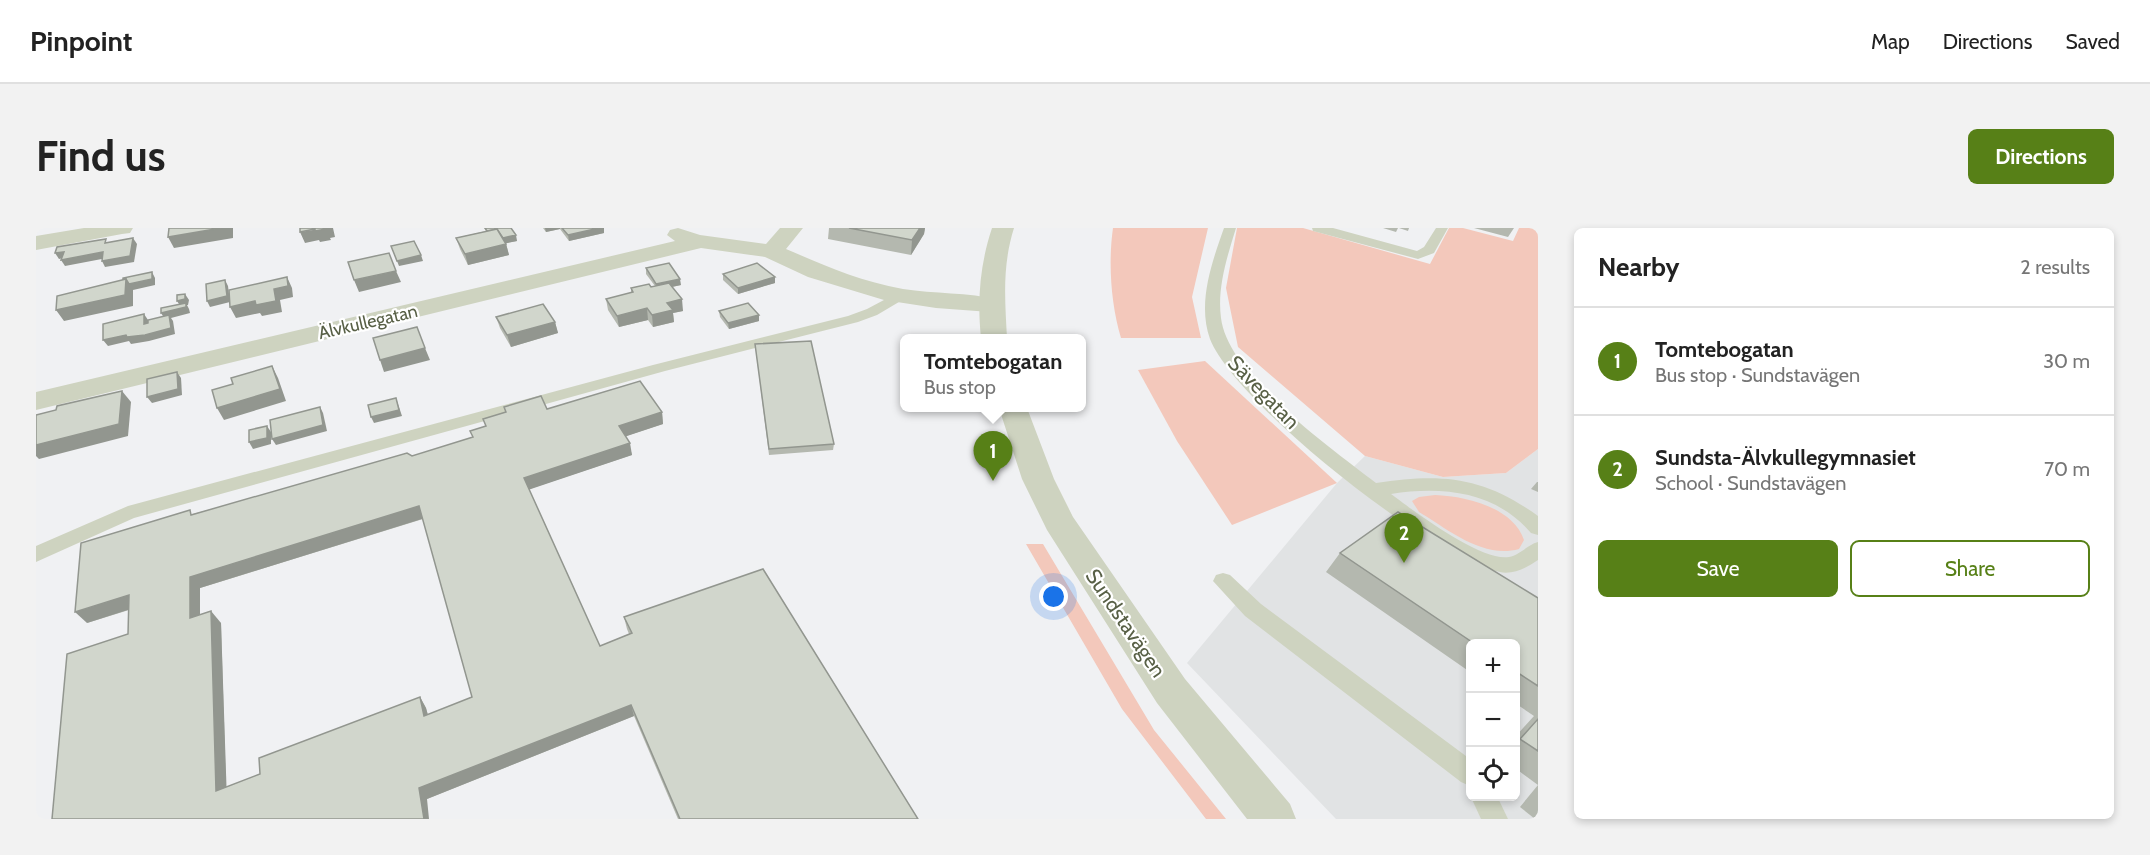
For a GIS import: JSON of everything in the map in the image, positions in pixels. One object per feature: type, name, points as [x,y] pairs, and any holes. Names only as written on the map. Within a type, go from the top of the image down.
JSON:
[{"type":"street","points":[[36,243],[122,228]]},
{"type":"street","points":[[668,228],[679,236],[700,242],[772,252],[809,269],[852,284],[900,296],[944,303],[990,305]]},
{"type":"street","points":[[772,252],[792,228]]},
{"type":"street","points":[[993,334],[990,305],[994,260],[1003,228]]},
{"type":"street","name":"Älvkullegatan","points":[[36,401],[700,242]]},
{"type":"street","name":"Sundstavägen","points":[[1014,412],[1038,479],[1059,522],[1171,691],[1274,819]]},
{"type":"lane","name":"Sävegatan","points":[[1230,228],[1214,288],[1215,330],[1224,351],[1249,383],[1318,445],[1373,490],[1422,526],[1474,556],[1500,565],[1521,563],[1538,549]]},
{"type":"lane","points":[[1318,228],[1418,255],[1428,250],[1442,228]]},
{"type":"lane","points":[[36,554],[128,513],[659,368],[853,319],[872,312],[900,296]]},
{"type":"lane","points":[[1373,490],[1411,484],[1466,485],[1507,504],[1538,528]]},
{"type":"lane","points":[[1223,580],[1253,610],[1466,771]]},
{"type":"lane","points":[[1486,801],[1495,819]]},
{"type":"shaded area","points":[[1113,228],[1208,228],[1192,297],[1201,338],[1121,338],[1111,283]]},
{"type":"shaded area","points":[[1237,228],[1303,228],[1430,264],[1449,228],[1463,228],[1513,241],[1519,228],[1538,228],[1538,449],[1506,473],[1443,477],[1365,456],[1238,347],[1226,288]]},
{"type":"shaded area","points":[[1205,361],[1337,483],[1232,525],[1177,441],[1138,370]]},
{"type":"shaded area","points":[[1538,449],[1538,819],[1336,819],[1187,663],[1337,483],[1365,456],[1443,477],[1506,473]]},
{"type":"shaded area","points":[[1435,495],[1473,501],[1510,519],[1524,540],[1519,549],[1492,550],[1467,541],[1419,512],[1412,501],[1419,497]]},
{"type":"shaded area","points":[[1026,544],[1043,544],[1154,730],[1226,819],[1206,819],[1122,709]]},
{"type":"building","points":[[169,228],[221,228],[168,237]]},
{"type":"building","points":[[300,228],[326,228],[326,229],[300,232]]},
{"type":"building","points":[[485,228],[511,228],[516,235],[503,238],[497,229],[487,231]]},
{"type":"building","points":[[562,228],[599,228],[568,235]]},
{"type":"building","points":[[849,228],[920,228],[912,240]]},
{"type":"building","points":[[497,229],[506,244],[465,254],[456,238]]},
{"type":"building","points":[[133,238],[130,256],[102,261],[103,252],[61,260],[64,252],[55,253],[57,247],[106,239],[105,243]]},
{"type":"building","points":[[414,241],[421,255],[397,261],[391,246]]},
{"type":"building","points":[[389,253],[396,271],[354,280],[348,262]]},
{"type":"building","points":[[669,263],[680,279],[656,284],[646,268]]},
{"type":"building","points":[[757,263],[775,277],[738,288],[723,274]]},
{"type":"building","points":[[152,272],[152,279],[129,284],[126,279],[123,279],[123,278]]},
{"type":"building","points":[[287,277],[288,286],[274,289],[276,301],[256,305],[255,301],[230,307],[229,290]]},
{"type":"building","points":[[126,279],[125,295],[56,310],[57,296]]},
{"type":"building","points":[[225,280],[227,296],[207,301],[206,284]]},
{"type":"building","points":[[669,283],[682,299],[667,303],[673,310],[652,315],[647,308],[617,316],[606,299],[633,292],[631,288]]},
{"type":"building","points":[[185,294],[185,299],[177,301],[177,295]]},
{"type":"building","points":[[186,303],[186,307],[161,313],[161,308]]},
{"type":"building","points":[[748,303],[759,315],[728,323],[719,311]]},
{"type":"building","points":[[543,304],[555,322],[507,335],[496,317]]},
{"type":"building","points":[[144,314],[144,324],[148,323],[148,320],[169,315],[171,328],[145,335],[127,337],[126,335],[103,340],[103,324]]},
{"type":"building","points":[[417,327],[425,348],[380,360],[373,338]]},
{"type":"building","points":[[811,341],[834,444],[769,449],[755,344]]},
{"type":"building","points":[[272,366],[280,389],[217,408],[212,390],[233,384],[231,378]]},
{"type":"building","points":[[177,372],[178,389],[147,397],[147,379]]},
{"type":"building","points":[[640,381],[662,412],[619,426],[630,443],[524,478],[600,646],[632,633],[624,617],[763,569],[918,819],[680,819],[631,705],[419,788],[424,819],[52,819],[67,654],[128,634],[129,595],[75,612],[81,543],[190,510],[191,515],[407,453],[412,456],[473,437],[470,431],[486,426],[483,419],[506,412],[504,407],[541,396],[547,409]],"holes":[[[419,506],[472,697],[424,716],[420,697],[259,758],[260,774],[216,791],[211,611],[190,618],[190,577]]]},
{"type":"building","points":[[122,391],[119,424],[36,445],[36,415],[56,410],[57,406]]},
{"type":"building","points":[[396,398],[399,410],[371,417],[368,405]]},
{"type":"building","points":[[320,407],[323,425],[272,439],[270,420]]},
{"type":"building","points":[[267,426],[267,438],[249,442],[249,430]]},
{"type":"building","points":[[1398,512],[1538,598],[1538,686],[1520,674],[1520,639],[1468,639],[1340,553]]},
{"type":"building","points":[[1538,719],[1538,751],[1520,739]]},
{"type":"place","name":"Tomtebogatan","points":[[993,481]]},
{"type":"place","name":"Sundsta-Älvkullegymnasiet","points":[[1404,563]]}]
